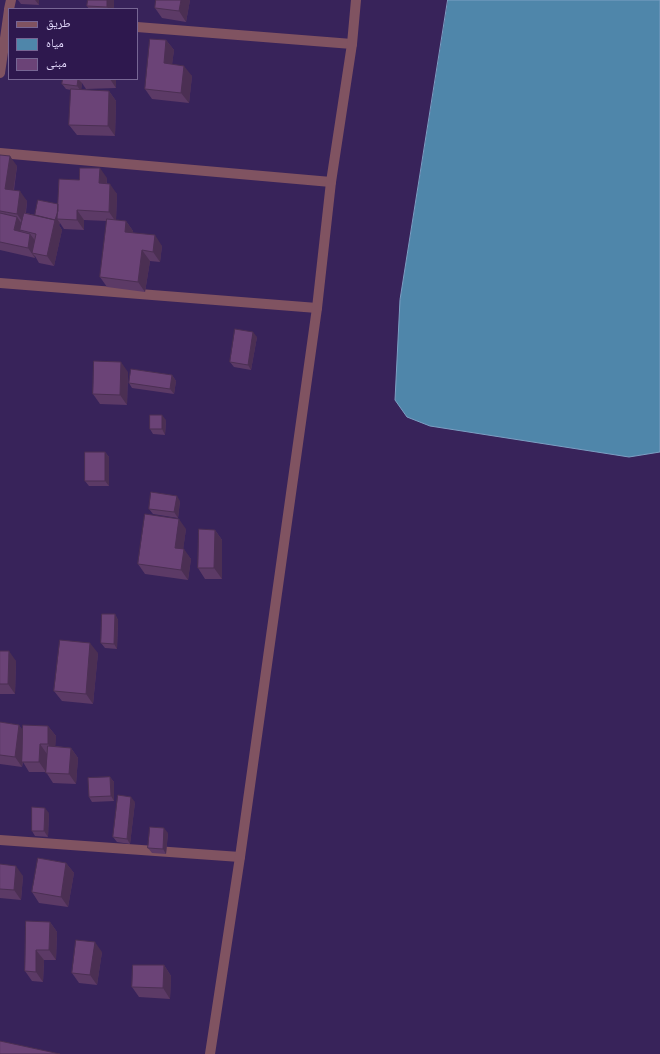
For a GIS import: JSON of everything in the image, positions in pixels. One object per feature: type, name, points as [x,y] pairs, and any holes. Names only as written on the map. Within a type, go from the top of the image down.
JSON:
[{"type":"street","points":[[210,1054],[240,857],[317,308],[330,182],[352,44],[356,0]]},
{"type":"street","points":[[0,73],[7,14]]},
{"type":"street","points":[[138,27],[352,44]]},
{"type":"street","points":[[0,153],[330,182]]},
{"type":"street","points":[[0,283],[317,308]]},
{"type":"street","points":[[0,840],[240,857]]},
{"type":"water","points":[[448,0],[660,0],[660,452],[629,457],[430,426],[407,417],[395,400],[400,300]]},
{"type":"building","points":[[88,0],[107,0],[107,7],[87,6]]},
{"type":"building","points":[[156,0],[181,0],[179,11],[155,8]]},
{"type":"building","points":[[150,39],[166,40],[164,63],[184,66],[181,93],[145,89]]},
{"type":"building","points":[[63,80],[78,80],[77,86],[62,84]]},
{"type":"building","points":[[71,89],[109,91],[108,126],[69,125]]},
{"type":"building","points":[[0,155],[10,156],[5,189],[20,191],[17,214],[0,211]]},
{"type":"building","points":[[80,168],[100,168],[99,183],[110,184],[109,212],[77,210],[77,220],[57,219],[59,179],[79,180]]},
{"type":"building","points":[[38,200],[58,204],[58,211],[55,220],[35,215]]},
{"type":"building","points":[[0,213],[17,217],[14,230],[30,234],[28,248],[0,242]]},
{"type":"building","points":[[24,213],[55,220],[47,256],[32,253],[36,234],[20,230]]},
{"type":"building","points":[[107,219],[126,221],[125,232],[155,235],[153,252],[142,250],[138,282],[100,277]]},
{"type":"building","points":[[235,329],[253,332],[248,365],[230,362]]},
{"type":"building","points":[[94,361],[121,362],[120,395],[93,394]]},
{"type":"building","points":[[131,369],[172,375],[170,389],[129,383]]},
{"type":"building","points":[[150,415],[162,415],[162,429],[150,429]]},
{"type":"building","points":[[85,452],[105,452],[105,481],[85,481]]},
{"type":"building","points":[[151,492],[177,496],[174,512],[149,509]]},
{"type":"building","points":[[145,514],[179,519],[175,548],[184,549],[181,570],[138,564]]},
{"type":"building","points":[[199,529],[215,530],[214,568],[198,568]]},
{"type":"building","points":[[102,614],[115,614],[114,644],[101,643]]},
{"type":"building","points":[[60,640],[90,643],[86,694],[54,691]]},
{"type":"building","points":[[0,651],[9,651],[8,684],[0,684]]},
{"type":"building","points":[[0,722],[19,725],[15,757],[0,755]]},
{"type":"building","points":[[23,725],[48,726],[48,744],[40,744],[39,762],[22,762]]},
{"type":"building","points":[[48,746],[71,748],[69,774],[46,773]]},
{"type":"building","points":[[110,777],[111,796],[89,797],[88,778]]},
{"type":"building","points":[[118,795],[131,797],[127,839],[113,837]]},
{"type":"building","points":[[32,807],[45,808],[44,831],[32,831]]},
{"type":"building","points":[[150,827],[164,828],[163,849],[148,848]]},
{"type":"building","points":[[38,858],[66,863],[61,897],[32,892]]},
{"type":"building","points":[[0,864],[16,866],[14,890],[0,889]]},
{"type":"building","points":[[26,921],[50,922],[49,950],[36,950],[36,972],[25,971]]},
{"type":"building","points":[[76,940],[95,942],[90,975],[72,973]]},
{"type":"building","points":[[133,965],[164,965],[163,988],[132,987]]},
{"type":"building","points":[[0,1041],[60,1054],[0,1054]]}]
